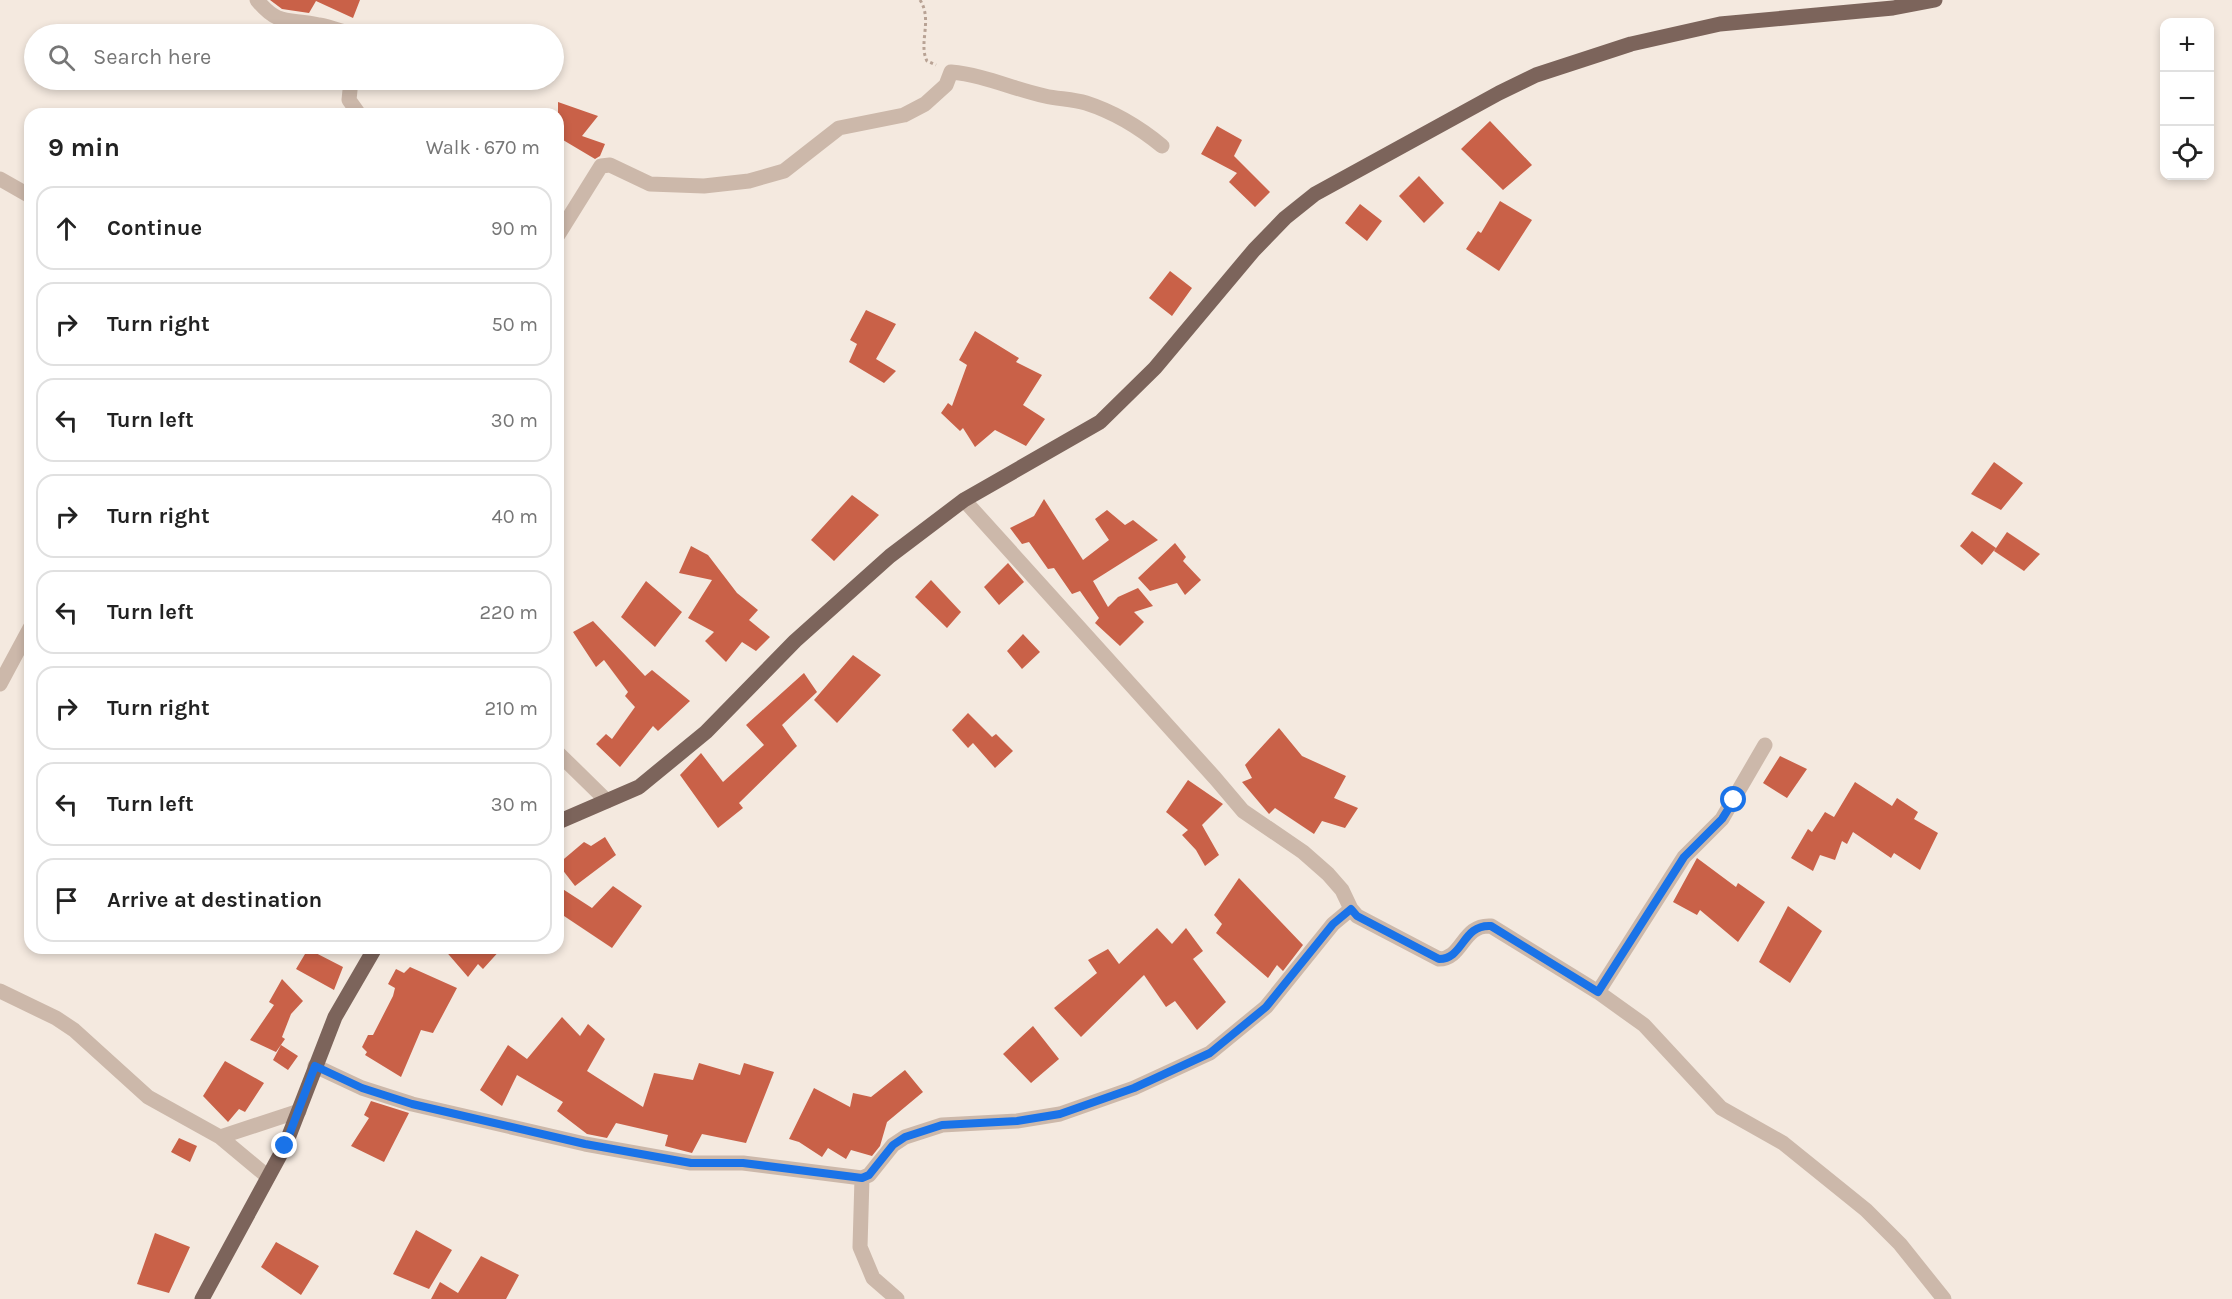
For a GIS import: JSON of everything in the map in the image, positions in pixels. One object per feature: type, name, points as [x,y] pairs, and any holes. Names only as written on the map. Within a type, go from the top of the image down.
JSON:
[{"type":"main road","points":[[564,819],[639,787],[692,744],[803,633],[890,556],[964,500],[1100,422],[1155,368],[1254,250],[1285,218],[1316,194],[1536,75],[1631,44],[1720,24],[1893,8],[1935,0]]},
{"type":"main road","points":[[202,1299],[268,1177],[299,1111],[335,1017],[372,954]]},
{"type":"street","points":[[257,0],[273,17],[286,22],[307,24]]},
{"type":"street","points":[[564,226],[601,166],[610,165],[650,184],[704,186],[749,181],[784,171],[839,128],[904,116],[925,104],[946,86],[951,72],[976,74],[1045,96],[1084,103],[1113,114],[1144,131],[1162,146]]},
{"type":"street","points":[[350,90],[349,100],[355,108]]},
{"type":"street","points":[[0,179],[24,193]]},
{"type":"street","points":[[964,500],[1215,778],[1231,800],[1328,873],[1342,890],[1357,916],[1439,959],[1451,956],[1472,930],[1482,926],[1491,926],[1598,992],[1644,1025],[1722,1108],[1783,1143],[1866,1210],[1900,1244],[1944,1299]]},
{"type":"street","points":[[0,684],[24,639]]},
{"type":"street","points":[[1598,992],[1684,857],[1722,819],[1766,745]]},
{"type":"street","points":[[564,759],[607,801]]},
{"type":"street","points":[[315,1066],[362,1088],[412,1104],[585,1144],[691,1163],[743,1163],[862,1178],[869,1175],[893,1145],[905,1137],[942,1125],[1017,1121],[1060,1114],[1134,1088],[1210,1053],[1266,1007],[1333,924],[1351,909]]},
{"type":"street","points":[[0,992],[56,1018],[92,1045],[148,1097],[220,1137],[268,1177]]},
{"type":"street","points":[[220,1137],[299,1111]]},
{"type":"street","points":[[862,1178],[860,1247],[873,1278],[897,1299]]},
{"type":"path","points":[[920,0],[925,8],[927,27],[922,52],[927,62],[951,72]]},
{"type":"building","points":[[270,0],[360,0],[353,18],[316,1],[309,13],[282,9]]},
{"type":"building","points":[[558,102],[598,116],[582,136],[605,144],[600,156],[595,159],[564,141],[564,108],[558,108]]},
{"type":"building","points":[[1490,121],[1532,165],[1503,190],[1461,149]]},
{"type":"building","points":[[1217,126],[1242,140],[1234,156],[1270,192],[1255,207],[1229,182],[1237,173],[1201,154]]},
{"type":"building","points":[[1419,176],[1444,203],[1424,223],[1399,196]]},
{"type":"building","points":[[1500,201],[1532,220],[1499,271],[1466,249],[1478,231],[1481,233]]},
{"type":"building","points":[[1360,204],[1382,221],[1367,241],[1345,223]]},
{"type":"building","points":[[1170,271],[1192,288],[1172,316],[1149,298]]},
{"type":"building","points":[[866,310],[896,324],[876,359],[896,371],[884,383],[849,362],[857,344],[850,340]]},
{"type":"building","points":[[975,331],[1019,358],[1016,362],[1042,375],[1023,405],[1045,419],[1026,446],[995,430],[975,447],[963,428],[960,431],[941,413],[948,403],[952,406],[967,365],[959,360]]},
{"type":"building","points":[[1994,462],[2023,483],[2001,510],[1971,494]]},
{"type":"building","points":[[852,495],[879,515],[834,561],[811,540]]},
{"type":"building","points":[[1044,499],[1083,560],[1109,540],[1095,519],[1107,510],[1125,525],[1133,520],[1158,540],[1093,581],[1108,607],[1118,597],[1138,588],[1153,606],[1134,612],[1144,622],[1120,646],[1095,623],[1099,618],[1080,591],[1072,594],[1054,568],[1048,569],[1029,542],[1022,544],[1010,528],[1034,516]]},
{"type":"building","points":[[1972,531],[1996,548],[1982,565],[1960,546]]},
{"type":"building","points":[[2007,532],[2040,554],[2024,571],[1994,551]]},
{"type":"building","points":[[1175,543],[1186,557],[1183,561],[1201,580],[1185,595],[1177,583],[1150,591],[1138,578]]},
{"type":"building","points":[[691,546],[708,555],[737,593],[758,610],[749,620],[770,637],[756,651],[742,642],[726,662],[705,641],[714,632],[688,618],[712,580],[679,573]]},
{"type":"building","points":[[1008,563],[1024,582],[999,605],[984,587]]},
{"type":"building","points":[[931,580],[961,612],[947,628],[915,597]]},
{"type":"building","points":[[646,581],[682,612],[655,647],[621,617]]},
{"type":"building","points":[[593,621],[645,676],[652,670],[690,701],[658,731],[653,726],[620,767],[596,744],[606,734],[612,739],[635,707],[625,696],[628,692],[604,660],[596,667],[573,632]]},
{"type":"building","points":[[1023,634],[1040,652],[1022,669],[1007,651]]},
{"type":"building","points":[[853,655],[881,675],[837,723],[814,700]]},
{"type":"building","points":[[804,673],[817,692],[782,725],[797,746],[739,803],[743,808],[718,828],[680,775],[701,753],[723,782],[764,745],[746,725]]},
{"type":"building","points":[[968,713],[992,737],[996,734],[1013,751],[995,768],[973,743],[968,748],[952,730]]},
{"type":"building","points":[[1279,728],[1302,756],[1346,776],[1334,798],[1358,808],[1345,828],[1322,821],[1314,834],[1275,808],[1269,814],[1242,782],[1252,778],[1245,765]]},
{"type":"building","points":[[1780,756],[1807,769],[1787,798],[1763,783]]},
{"type":"building","points":[[1188,780],[1223,804],[1202,825],[1219,855],[1205,866],[1196,850],[1182,835],[1188,830],[1166,812]]},
{"type":"building","points":[[1855,782],[1892,806],[1897,798],[1918,812],[1914,819],[1938,833],[1920,870],[1894,853],[1891,858],[1853,832],[1847,844],[1842,841],[1835,860],[1820,855],[1813,871],[1791,858],[1808,829],[1812,832],[1825,812],[1834,817]]},
{"type":"building","points":[[605,837],[616,855],[575,886],[564,872],[564,859],[584,842],[591,846]]},
{"type":"building","points":[[1697,858],[1736,887],[1738,883],[1765,902],[1738,942],[1700,910],[1697,915],[1673,902]]},
{"type":"building","points":[[1239,878],[1303,945],[1283,971],[1277,965],[1268,978],[1216,933],[1222,924],[1214,915]]},
{"type":"building","points":[[613,886],[642,906],[612,948],[564,916],[564,890],[592,908]]},
{"type":"building","points":[[1788,906],[1822,931],[1790,983],[1759,962]]},
{"type":"building","points":[[1157,928],[1172,944],[1186,928],[1203,951],[1193,959],[1226,1002],[1197,1030],[1175,1001],[1166,1007],[1144,975],[1081,1037],[1054,1008],[1097,973],[1088,960],[1108,949],[1119,964]]},
{"type":"building","points":[[305,954],[318,954],[343,967],[334,990],[296,969]]},
{"type":"building","points":[[448,954],[497,954],[483,969],[478,964],[468,977]]},
{"type":"building","points":[[410,967],[457,988],[433,1033],[421,1030],[401,1077],[365,1055],[367,1052],[362,1047],[368,1035],[373,1035],[393,996],[395,988],[388,984],[396,969],[404,973]]},
{"type":"building","points":[[282,979],[303,1001],[291,1014],[282,1037],[285,1039],[276,1052],[250,1040],[274,1005],[269,1002]]},
{"type":"building","points":[[562,1017],[580,1036],[588,1024],[605,1039],[587,1071],[643,1107],[654,1073],[693,1080],[699,1063],[740,1075],[744,1063],[774,1072],[746,1143],[702,1134],[692,1153],[665,1146],[668,1135],[616,1123],[607,1138],[587,1134],[557,1111],[563,1102],[517,1075],[502,1106],[480,1090],[508,1045],[527,1059]]},
{"type":"building","points":[[1033,1026],[1059,1059],[1031,1083],[1003,1054]]},
{"type":"building","points":[[281,1045],[298,1056],[288,1070],[273,1060]]},
{"type":"building","points":[[225,1061],[264,1083],[245,1112],[239,1109],[228,1122],[203,1096]]},
{"type":"building","points":[[905,1070],[923,1092],[887,1122],[880,1146],[872,1156],[851,1150],[846,1159],[828,1148],[822,1157],[799,1142],[789,1139],[814,1088],[850,1107],[853,1093],[871,1097]]},
{"type":"building","points":[[371,1101],[409,1113],[384,1162],[351,1146],[369,1118],[364,1115]]},
{"type":"building","points":[[179,1138],[197,1146],[190,1162],[171,1152]]},
{"type":"building","points":[[416,1230],[452,1250],[429,1289],[393,1274]]},
{"type":"building","points":[[155,1233],[190,1247],[169,1293],[137,1284]]},
{"type":"building","points":[[276,1242],[319,1266],[301,1295],[261,1267]]},
{"type":"building","points":[[481,1256],[519,1275],[506,1299],[431,1299],[440,1282],[458,1293]]},
{"type":"route","points":[[285,1146],[315,1066],[362,1088],[412,1104],[585,1144],[691,1163],[743,1163],[862,1178],[869,1175],[880,1158],[905,1137],[942,1125],[971,1121],[1017,1121],[1060,1114],[1134,1088],[1210,1053],[1236,1034],[1266,1007],[1333,924],[1351,909],[1357,916],[1439,959],[1451,956],[1472,930],[1482,926],[1491,926],[1598,992],[1666,882],[1684,857],[1722,819],[1734,800]]}]
